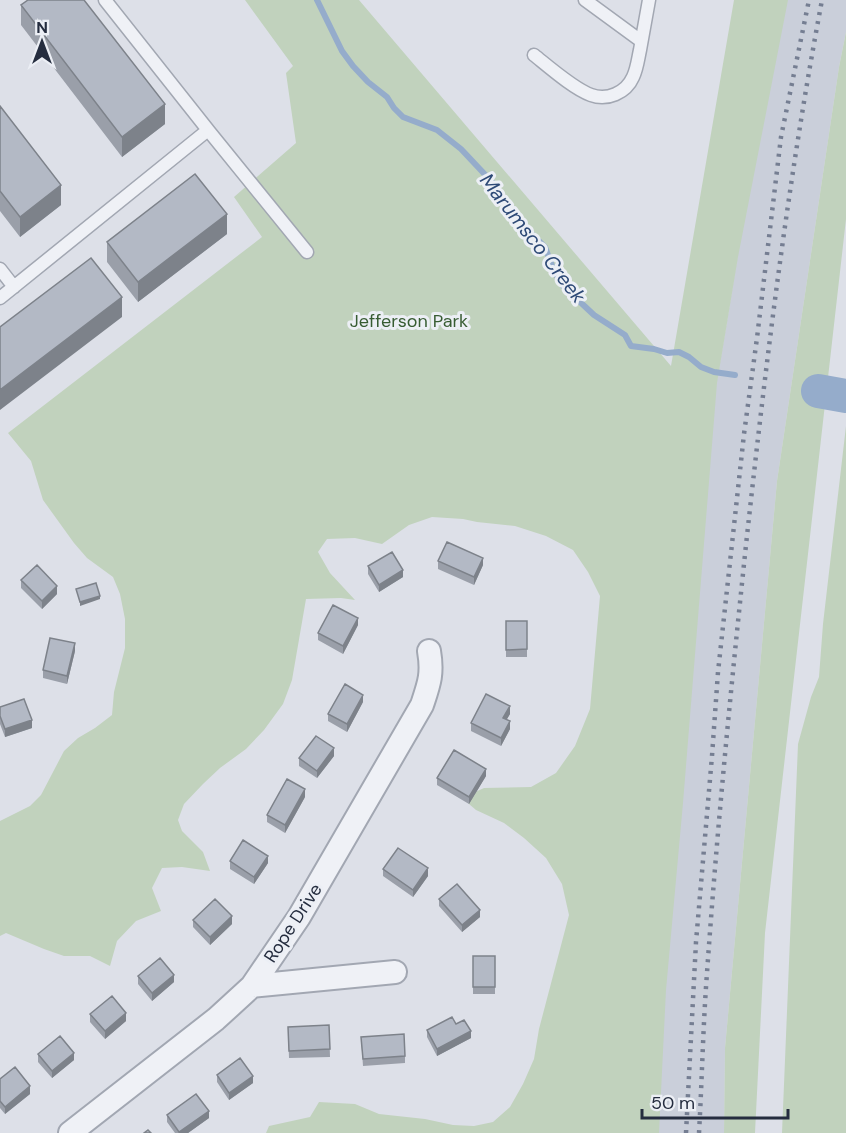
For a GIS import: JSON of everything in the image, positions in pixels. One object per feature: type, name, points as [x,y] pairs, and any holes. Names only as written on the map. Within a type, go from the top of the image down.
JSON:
[{"type":"street","name":"Rope Drive","points":[[70,1133],[216,1019],[252,986],[299,917],[422,705],[432,667],[429,651]]},
{"type":"street","points":[[252,986],[395,972]]},
{"type":"lane","points":[[105,0],[306,252]]},
{"type":"lane","points":[[585,0],[641,40]]},
{"type":"lane","points":[[534,55],[592,96],[605,97],[617,93],[631,81],[636,70],[649,0]]},
{"type":"lane","points":[[0,298],[208,130]]},
{"type":"lane","points":[[0,268],[14,286]]},
{"type":"shaded area","points":[[779,0],[846,0],[846,32],[777,481],[725,1048],[724,1133],[638,1133],[692,527]]},
{"type":"green space","name":"Jefferson Park","points":[[245,0],[359,0],[671,366],[734,0],[788,0],[738,257],[717,383],[666,990],[659,1133],[266,1133],[269,1126],[310,1117],[319,1102],[355,1104],[379,1114],[425,1119],[453,1125],[474,1126],[493,1122],[510,1107],[534,1059],[539,1029],[569,915],[562,884],[546,858],[524,838],[504,823],[476,810],[462,798],[484,788],[531,787],[556,773],[575,746],[590,709],[600,596],[573,550],[546,536],[515,526],[432,517],[409,525],[382,544],[355,538],[327,539],[318,552],[330,573],[355,600],[306,599],[292,680],[283,704],[264,730],[246,749],[220,768],[184,804],[178,820],[182,831],[203,852],[210,871],[182,867],[162,868],[152,888],[161,911],[136,921],[117,941],[110,966],[90,956],[64,956],[6,933],[0,936],[0,821],[30,806],[41,795],[64,751],[78,738],[112,715],[114,692],[125,648],[125,619],[120,594],[113,577],[87,558],[74,543],[43,500],[31,461],[8,433],[262,237],[234,197],[296,143],[286,73],[293,66]]},
{"type":"green space","points":[[846,32],[846,219],[765,933],[755,1133],[724,1133],[725,1048],[777,481]]},
{"type":"green space","points":[[846,426],[846,1133],[782,1133],[798,744],[819,677]]},
{"type":"building","points":[[28,0],[84,0],[165,104],[122,137],[21,5]]},
{"type":"building","points":[[0,106],[61,185],[20,217],[0,191]]},
{"type":"building","points":[[195,174],[227,214],[138,282],[107,242]]},
{"type":"building","points":[[91,258],[122,297],[0,390],[0,327]]},
{"type":"building","points":[[447,542],[483,558],[474,577],[438,561]]},
{"type":"building","points":[[392,552],[403,570],[379,585],[368,566]]},
{"type":"building","points":[[37,565],[57,586],[42,601],[21,580]]},
{"type":"building","points":[[96,583],[100,596],[80,602],[76,589]]},
{"type":"building","points":[[333,605],[358,618],[343,646],[318,633]]},
{"type":"building","points":[[506,621],[527,621],[527,649],[506,650]]},
{"type":"building","points":[[50,638],[75,643],[67,676],[43,670]]},
{"type":"building","points":[[345,684],[363,695],[347,724],[328,714]]},
{"type":"building","points":[[486,694],[510,706],[503,718],[510,721],[501,738],[471,723]]},
{"type":"building","points":[[24,699],[32,720],[5,729],[0,716],[0,707]]},
{"type":"building","points":[[316,736],[334,748],[317,771],[299,758]]},
{"type":"building","points":[[454,750],[486,769],[469,797],[437,778]]},
{"type":"building","points":[[287,779],[305,789],[285,825],[267,815]]},
{"type":"building","points":[[243,840],[268,856],[254,877],[230,861]]},
{"type":"building","points":[[398,848],[428,868],[413,890],[383,869]]},
{"type":"building","points":[[457,884],[480,910],[462,925],[439,899]]},
{"type":"building","points":[[215,899],[232,916],[210,937],[193,920]]},
{"type":"building","points":[[473,956],[495,956],[495,987],[473,987]]},
{"type":"building","points":[[160,958],[174,975],[152,993],[138,976]]},
{"type":"building","points":[[112,996],[126,1013],[105,1031],[90,1014]]},
{"type":"building","points":[[452,1017],[456,1024],[464,1020],[471,1031],[437,1049],[427,1030]]},
{"type":"building","points":[[329,1025],[330,1049],[289,1051],[288,1027]]},
{"type":"building","points":[[404,1034],[405,1056],[363,1059],[361,1037]]},
{"type":"building","points":[[60,1036],[74,1053],[52,1071],[38,1054]]},
{"type":"building","points":[[240,1058],[253,1076],[229,1093],[217,1075]]},
{"type":"building","points":[[15,1067],[30,1086],[5,1107],[0,1101],[0,1079]]},
{"type":"building","points":[[196,1094],[209,1111],[179,1132],[167,1115]]},
{"type":"waterway","name":"Marumsco Creek","points":[[317,0],[342,51],[353,66],[387,97],[403,117],[437,130],[461,149],[492,182],[521,226],[545,247],[562,285],[594,315],[625,335],[631,346],[667,353],[679,352],[701,367],[714,372],[735,375]]},
{"type":"waterway","name":"Marumsco Creek","points":[[818,391],[846,396]]},
{"type":"railway","points":[[686,1133],[696,942],[718,672],[744,434],[781,137],[809,0]]},
{"type":"railway","points":[[699,1133],[715,866],[746,545],[779,271],[822,0]]}]
